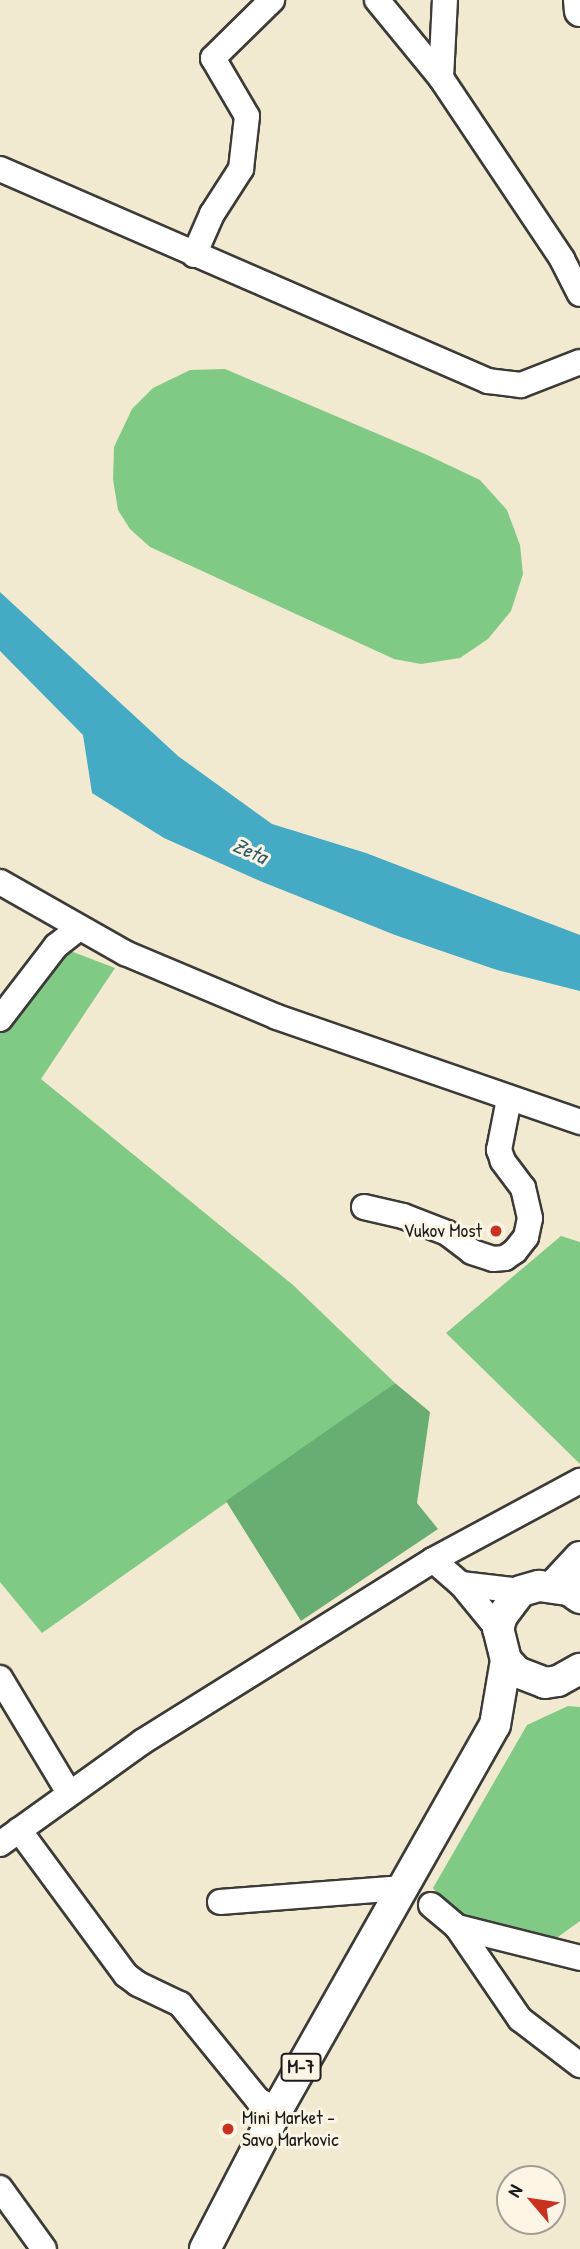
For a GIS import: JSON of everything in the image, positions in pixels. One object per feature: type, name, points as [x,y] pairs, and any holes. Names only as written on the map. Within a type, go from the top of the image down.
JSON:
[{"type":"main road","points":[[579,0],[580,11]]},
{"type":"main road","points":[[552,1587],[580,1557]]},
{"type":"main road","points":[[498,1629],[502,1616],[522,1591],[539,1586],[552,1587],[569,1590],[580,1598]]},
{"type":"main road","name":"M-7","points":[[205,2249],[277,2110],[495,1725],[506,1660],[498,1629]]},
{"type":"main road","name":"M-7","points":[[506,1660],[517,1672],[569,1677]]},
{"type":"main road","name":"M-7","points":[[495,1725],[569,1677]]},
{"type":"street","points":[[194,255],[212,214],[241,169],[247,116],[213,58],[272,0]]},
{"type":"street","points":[[377,0],[441,78],[562,259],[580,294]]},
{"type":"street","points":[[441,78],[445,0]]},
{"type":"street","points":[[0,169],[488,381],[522,385],[580,362]]},
{"type":"street","points":[[0,882],[125,953],[277,1017],[580,1122]]},
{"type":"street","points":[[0,1019],[56,946],[79,928]]},
{"type":"street","points":[[364,1207],[403,1216],[447,1233],[472,1252],[493,1259],[505,1258],[515,1251],[526,1237],[530,1218],[523,1188],[503,1161],[499,1150],[509,1099]]},
{"type":"street","points":[[554,1112],[580,1102]]},
{"type":"street","points":[[277,2110],[258,2100],[180,2004],[138,1984],[126,1975],[10,1837],[142,1742],[433,1560],[580,1481]]},
{"type":"street","points":[[433,1560],[461,1584],[498,1629]]},
{"type":"street","points":[[461,1584],[522,1591]]},
{"type":"street","points":[[0,1678],[69,1793]]},
{"type":"street","points":[[220,1902],[403,1888]]},
{"type":"street","points":[[431,1905],[457,1927],[520,2019],[580,2065]]},
{"type":"street","points":[[457,1927],[580,1958]]},
{"type":"street","points":[[0,2188],[44,2249]]},
{"type":"green space","points":[[225,369],[480,480],[507,510],[520,545],[523,574],[511,611],[488,639],[460,658],[421,664],[394,659],[150,547],[130,529],[118,510],[113,479],[114,447],[132,409],[153,388],[190,370]]},
{"type":"green space","points":[[47,942],[115,968],[41,1079],[293,1285],[395,1383],[42,1633],[0,1582],[0,1000]]},
{"type":"green space","points":[[561,1236],[580,1242],[580,1464],[446,1333]]},
{"type":"green space","points":[[395,1383],[430,1412],[417,1503],[438,1529],[301,1621],[226,1501]]},
{"type":"green space","points":[[568,1706],[580,1707],[580,1921],[551,1942],[457,1920],[433,1888],[527,1725]]},
{"type":"water","name":"Zeta","points":[[0,592],[178,756],[272,824],[366,853],[580,935],[580,991],[497,970],[395,935],[260,881],[164,838],[92,793],[83,735],[0,651]]},
{"type":"place","name":"Vukov Most","points":[[496,1231]]},
{"type":"place","name":"Mini Market - Savo Markovic","points":[[228,2129]]}]
